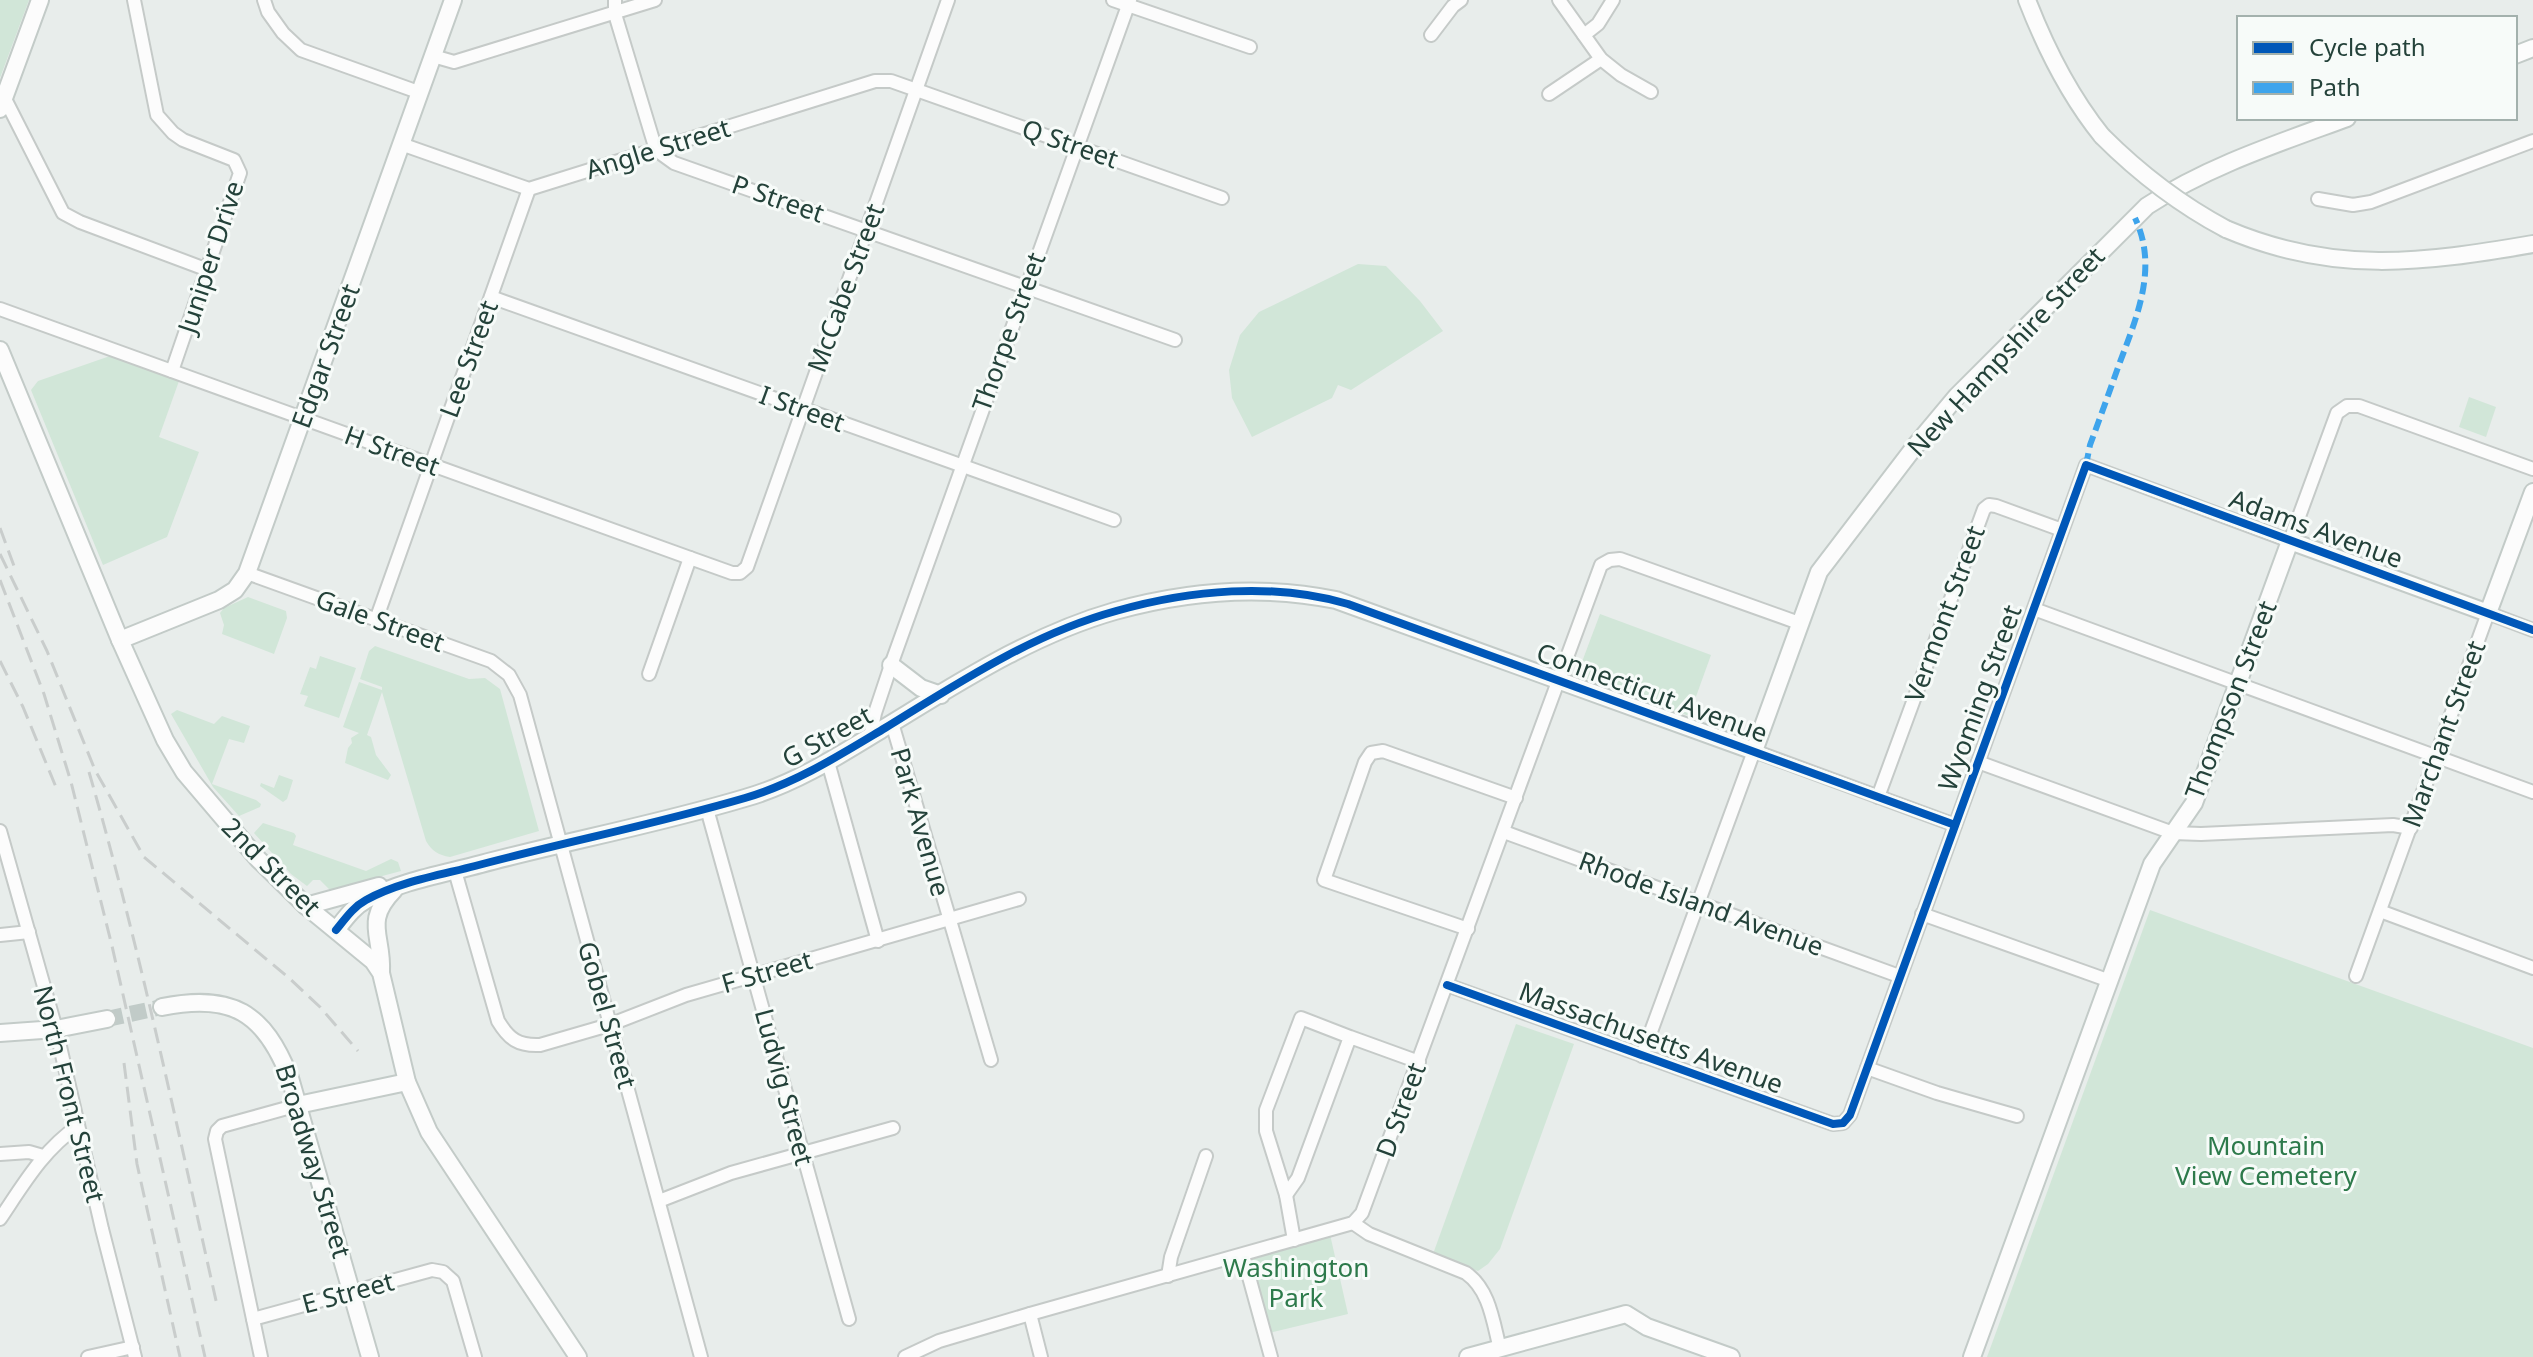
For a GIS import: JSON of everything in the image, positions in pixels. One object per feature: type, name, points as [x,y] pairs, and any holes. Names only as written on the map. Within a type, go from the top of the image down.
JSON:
[{"type":"street","points":[[40,0],[2,103],[63,213],[208,270]]},
{"type":"street","name":"Juniper Drive","points":[[134,0],[157,115],[183,140],[234,160],[240,173],[172,371]]},
{"type":"street","points":[[264,0],[268,12],[283,33],[301,50],[421,93]]},
{"type":"street","name":"Edgar Street","points":[[120,640],[219,600],[235,590],[247,573],[453,0]]},
{"type":"street","points":[[615,0],[615,14],[656,150]]},
{"type":"street","points":[[433,56],[454,62],[655,0]]},
{"type":"street","name":"McCabe Street","points":[[740,573],[747,567],[948,0]]},
{"type":"street","points":[[1113,0],[1250,47]]},
{"type":"street","points":[[1431,35],[1461,0]]},
{"type":"street","points":[[1559,0],[1601,59],[1651,92]]},
{"type":"street","points":[[1584,35],[1598,24],[1613,0]]},
{"type":"street","points":[[2027,0],[2065,83],[2102,136],[2160,188],[2226,229],[2287,251],[2322,258],[2372,262],[2417,261],[2533,244]]},
{"type":"street","name":"Thorpe Street","points":[[870,737],[891,665],[1129,3]]},
{"type":"street","points":[[1549,94],[1601,59]]},
{"type":"street","name":"Angle Street","points":[[529,189],[875,81],[891,81],[917,90]]},
{"type":"street","name":"Q Street","points":[[917,90],[1222,198]]},
{"type":"street","name":"New Hampshire Street","points":[[1642,1056],[1819,572],[1916,445],[1982,370],[2135,218],[2181,184],[2342,120]]},
{"type":"street","points":[[2318,199],[2353,205],[2371,202],[2533,141]]},
{"type":"street","points":[[401,144],[529,189]]},
{"type":"street","name":"P Street","points":[[656,150],[674,163],[1175,340]]},
{"type":"street","name":"Lee Street","points":[[376,620],[529,189]]},
{"type":"street","name":"I Street","points":[[491,297],[1114,520]]},
{"type":"street","name":"H Street","points":[[0,309],[732,573],[740,573]]},
{"type":"street","name":"2nd Street","points":[[0,350],[120,640],[165,740],[184,772],[258,859],[306,906],[373,961],[381,973]]},
{"type":"street","name":"Thompson Street","points":[[1972,1357],[2152,864],[2194,803],[2337,413],[2347,406],[2359,406],[2533,469]]},
{"type":"street","name":"Wyoming Street","points":[[1843,1123],[1850,1115],[2086,465]]},
{"type":"street","name":"Adams Avenue","points":[[2086,465],[2533,630]]},
{"type":"street","name":"Marchant Street","points":[[2356,976],[2533,492]]},
{"type":"street","name":"Vermont Street","points":[[1878,797],[1984,509],[1989,505],[1996,506],[2062,530]]},
{"type":"street","points":[[649,674],[690,558]]},
{"type":"street","name":"D Street","points":[[1353,1223],[1362,1213],[1419,1062],[1601,565],[1620,559],[1799,623]]},
{"type":"street","name":"Gale Street","points":[[247,573],[491,661],[509,675]]},
{"type":"street","name":"G Street","points":[[336,930],[360,904],[396,888],[559,844],[707,809],[789,782],[1021,647],[1115,611],[1169,598],[1224,592],[1274,590],[1336,600]]},
{"type":"street","name":"Connecticut Avenue","points":[[1336,600],[1955,825]]},
{"type":"street","points":[[2034,609],[2533,792]]},
{"type":"street","points":[[891,665],[921,688],[941,695]]},
{"type":"street","name":"Gobel Street","points":[[509,675],[520,695],[701,1357]]},
{"type":"street","name":"Park Avenue","points":[[892,723],[991,1060]]},
{"type":"street","points":[[1468,929],[1324,880],[1365,762],[1371,753],[1383,751],[1516,798]]},
{"type":"street","points":[[828,762],[878,941]]},
{"type":"street","points":[[1978,762],[2173,833],[2393,825],[2411,828]]},
{"type":"street","name":"Ludvig Street","points":[[707,809],[849,1319]]},
{"type":"street","name":"North Front Street","points":[[0,831],[56,1029],[134,1352]]},
{"type":"street","name":"Rhode Island Avenue","points":[[1504,832],[1899,976]]},
{"type":"street","name":"F Street","points":[[455,871],[498,1021],[516,1043],[540,1045],[609,1025],[686,995],[1019,899]]},
{"type":"street","points":[[306,906],[379,885],[396,888]]},
{"type":"street","points":[[396,888],[384,901],[374,928],[381,973],[407,1082],[429,1132],[578,1357]]},
{"type":"street","points":[[2380,911],[2533,968]]},
{"type":"street","points":[[1922,914],[2110,981]]},
{"type":"street","points":[[0,935],[29,932]]},
{"type":"street","name":"Massachusetts Avenue","points":[[1447,985],[1833,1124],[1843,1123]]},
{"type":"street","name":"Broadway Street","points":[[162,1007],[203,1002],[235,1008],[269,1034],[279,1050],[298,1105],[370,1357]]},
{"type":"street","points":[[1294,1240],[1286,1195],[1266,1131],[1266,1110],[1301,1018],[1419,1062]]},
{"type":"street","points":[[0,1033],[56,1029],[107,1019]]},
{"type":"street","points":[[1286,1195],[1298,1178],[1350,1037]]},
{"type":"street","points":[[1867,1068],[1937,1093],[2017,1116]]},
{"type":"street","points":[[261,1357],[215,1139],[217,1131],[222,1126],[298,1105],[407,1082]]},
{"type":"street","points":[[0,1219],[43,1156],[78,1126]]},
{"type":"street","points":[[659,1201],[731,1173],[893,1128]]},
{"type":"street","points":[[0,1154],[29,1152],[43,1156]]},
{"type":"street","points":[[1168,1276],[1171,1257],[1206,1156]]},
{"type":"street","points":[[905,1357],[939,1341],[1353,1223],[1369,1234],[1466,1273],[1477,1281],[1483,1290],[1500,1349]]},
{"type":"street","points":[[1243,1255],[1271,1357]]},
{"type":"street","name":"E Street","points":[[253,1319],[432,1270],[443,1272],[453,1281],[475,1357]]},
{"type":"street","points":[[1030,1314],[1041,1357]]},
{"type":"street","points":[[1468,1357],[1626,1314],[1647,1327],[1731,1357]]},
{"type":"street","points":[[88,1357],[134,1352]]},
{"type":"green space","points":[[0,0],[29,0],[0,78]]},
{"type":"green space","points":[[1358,264],[1386,266],[1420,301],[1443,331],[1351,390],[1338,385],[1332,398],[1252,437],[1232,398],[1229,370],[1240,335],[1259,312]]},
{"type":"green space","points":[[110,356],[179,381],[159,437],[199,452],[167,537],[103,565],[31,390],[38,381]]},
{"type":"green space","points":[[2469,397],[2496,407],[2486,437],[2459,427]]},
{"type":"green space","points":[[248,597],[286,611],[287,618],[274,654],[222,634],[224,625],[220,613]]},
{"type":"green space","points":[[1600,614],[1711,655],[1689,716],[1577,675]]},
{"type":"green space","points":[[375,646],[469,679],[485,678],[500,689],[539,831],[450,857],[433,850],[426,841],[382,692],[367,735],[371,737],[376,755],[391,775],[388,780],[345,763],[351,738],[359,733],[343,727],[359,682],[382,690],[382,687],[360,679],[369,651]]},
{"type":"green space","points":[[320,656],[356,668],[339,718],[304,706],[308,696],[300,694],[310,667],[316,669]]},
{"type":"green space","points":[[177,710],[214,724],[222,716],[250,726],[244,743],[229,739],[212,784],[256,800],[260,807],[239,816],[213,787],[171,714]]},
{"type":"green space","points":[[279,775],[293,780],[287,799],[283,802],[260,786],[261,783],[274,788]]},
{"type":"green space","points":[[263,823],[294,833],[293,845],[366,871],[391,859],[398,862],[401,871],[330,890],[320,880],[313,880],[307,886],[291,874],[254,833]]},
{"type":"green space","name":"Mountain View Cemetery","points":[[2150,910],[2533,1048],[2533,1357],[1987,1357]]},
{"type":"green space","points":[[1516,1024],[1574,1044],[1500,1249],[1478,1271],[1433,1254]]},
{"type":"green space","name":"Washington Park","points":[[1329,1230],[1348,1314],[1265,1334],[1243,1255]]},
{"type":"tunnel","points":[[107,1019],[162,1007]]},
{"type":"railway","points":[[0,528],[14,566]]},
{"type":"railway","points":[[0,554],[47,651],[95,770],[144,857],[289,978],[320,1007],[358,1051]]},
{"type":"railway","points":[[0,580],[44,694],[71,782],[112,946],[205,1357]]},
{"type":"railway","points":[[0,661],[23,707],[58,792]]},
{"type":"railway","points":[[89,772],[141,971],[217,1305]]},
{"type":"railway","points":[[124,1063],[137,1164],[180,1357]]},
{"type":"marked path","points":[[2086,465],[2143,290],[2145,254],[2135,218]]},
{"type":"cycle path","points":[[1447,985],[1833,1124],[1843,1123],[1850,1115],[2086,465],[2533,630]]},
{"type":"cycle path","points":[[336,930],[361,903],[405,884],[712,807],[782,785],[834,758],[996,661],[1085,621],[1173,598],[1232,591],[1291,593],[1348,604],[1955,825]]}]
